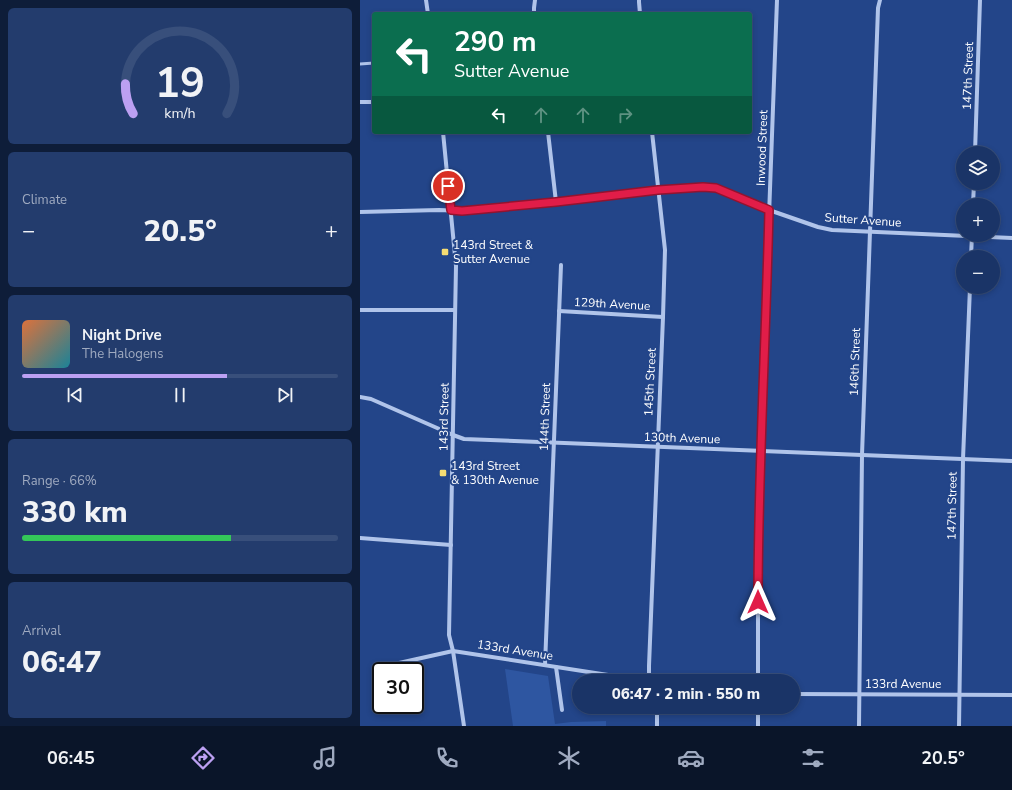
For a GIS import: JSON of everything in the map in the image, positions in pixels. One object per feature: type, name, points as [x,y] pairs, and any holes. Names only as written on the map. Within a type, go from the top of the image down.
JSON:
[{"type":"street","points":[[426,0],[428,12]]},
{"type":"street","points":[[534,12],[535,0]]},
{"type":"street","points":[[639,0],[640,12]]},
{"type":"street","name":"Inwood Street","points":[[758,674],[760,451],[777,0]]},
{"type":"street","name":"146th Street","points":[[859,726],[862,455],[878,8],[880,0]]},
{"type":"street","name":"147th Street","points":[[975,146],[980,0]]},
{"type":"street","points":[[360,102],[372,102]]},
{"type":"street","name":"143rd Street","points":[[443,134],[456,266],[449,635],[453,651],[464,726]]},
{"type":"street","points":[[548,134],[556,202]]},
{"type":"street","name":"145th Street","points":[[649,674],[665,250],[652,134]]},
{"type":"street","name":"Sutter Avenue","points":[[360,212],[462,211],[658,190],[703,187],[716,188],[769,210],[818,227],[832,230],[956,235]]},
{"type":"street","name":"Sutter Avenue","points":[[1000,237],[1012,238]]},
{"type":"street","name":"144th Street","points":[[545,665],[561,265]]},
{"type":"street","name":"147th Street","points":[[958,726],[963,459],[970,294]]},
{"type":"street","points":[[360,310],[455,310]]},
{"type":"street","name":"129th Avenue","points":[[559,311],[663,317]]},
{"type":"street","name":"130th Avenue","points":[[360,396],[371,399],[464,439],[1012,461]]},
{"type":"street","points":[[360,538],[451,545]]},
{"type":"street","name":"133rd Avenue","points":[[399,662],[453,651],[602,674]]},
{"type":"street","points":[[556,667],[562,710]]},
{"type":"street","name":"133rd Avenue","points":[[800,694],[1012,694]]},
{"type":"street","points":[[657,714],[657,726]]},
{"type":"street","points":[[758,714],[758,726]]},
{"type":"lane","points":[[360,64],[372,63]]},
{"type":"shaded area","points":[[505,669],[548,676],[555,724],[606,721],[606,726],[513,726]]},
{"type":"place","name":"143rd Street & Sutter Avenue","points":[[445,252]]},
{"type":"place","name":"143rd Street & 130th Avenue","points":[[443,473]]},
{"type":"route","points":[[448,186],[451,210],[462,211],[658,190],[703,187],[716,188],[769,210],[760,459],[758,602]]}]
